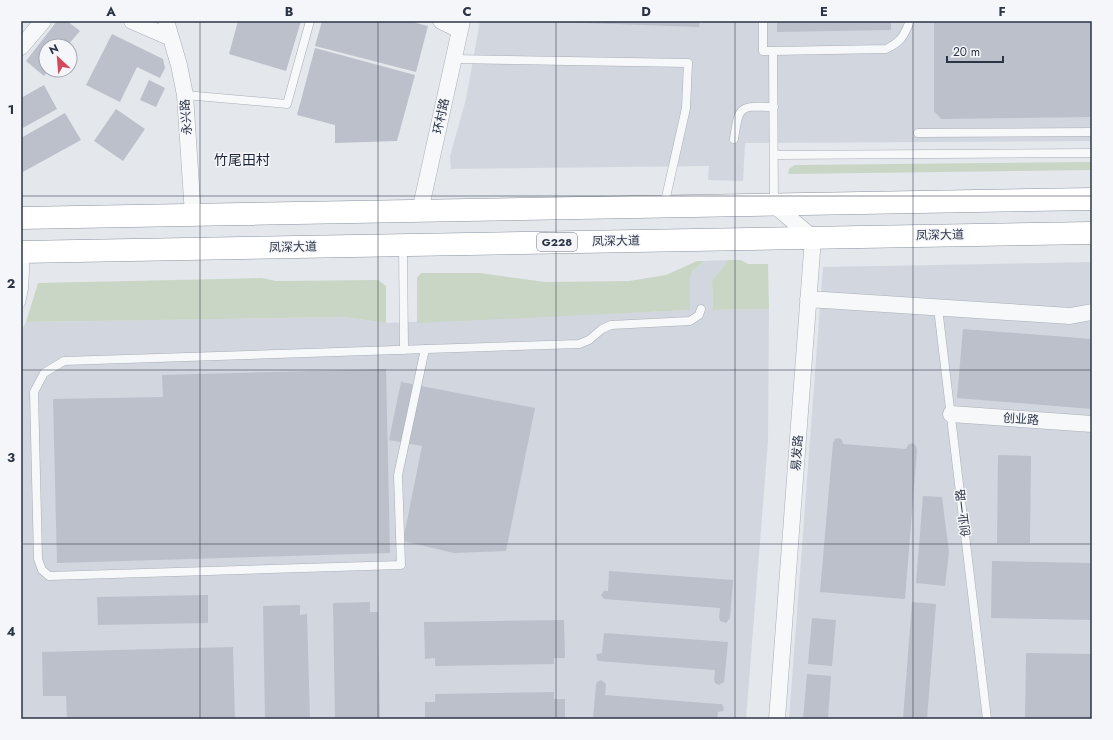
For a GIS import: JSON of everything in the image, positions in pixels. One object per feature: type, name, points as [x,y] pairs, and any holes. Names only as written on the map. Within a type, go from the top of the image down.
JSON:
[{"type":"highway","points":[[21,218],[1092,199]]},
{"type":"highway","name":"凤深大道","points":[[23,252],[1092,232]]},
{"type":"street","points":[[21,47],[42,21]]},
{"type":"street","points":[[132,21],[171,38]]},
{"type":"street","name":"永兴路","points":[[166,21],[179,65],[185,95],[192,215]]},
{"type":"street","points":[[441,21],[461,25]]},
{"type":"street","name":"环村路","points":[[420,211],[461,25]]},
{"type":"street","points":[[774,205],[813,238]]},
{"type":"street","name":"易发路","points":[[777,719],[813,238]]},
{"type":"street","points":[[808,299],[1070,316],[1092,312]]},
{"type":"street","name":"创业路","points":[[951,414],[1092,424]]},
{"type":"lane","points":[[185,95],[287,104],[310,21]]},
{"type":"lane","points":[[763,21],[763,51],[886,49],[896,44],[904,36],[910,21]]},
{"type":"lane","points":[[773,51],[774,205]]},
{"type":"lane","points":[[453,59],[688,63],[686,108],[664,207]]},
{"type":"lane","points":[[734,139],[738,116],[742,109],[751,106],[774,107]]},
{"type":"lane","points":[[918,133],[1092,132]]},
{"type":"lane","points":[[774,155],[1092,153]]},
{"type":"lane","points":[[404,245],[404,350]]},
{"type":"lane","points":[[21,303],[24,289],[23,252]]},
{"type":"lane","name":"创业一路","points":[[938,308],[987,719]]},
{"type":"lane","points":[[425,349],[398,475],[400,564],[49,576],[42,570],[38,559],[34,392],[44,373],[64,361],[404,350],[425,349],[579,344],[589,340],[602,329],[611,325],[690,321],[699,315],[701,309]]},
{"type":"shaded area","points":[[480,21],[1092,21],[1092,141],[745,143],[743,181],[708,180],[709,166],[451,169],[450,156],[466,99]]},
{"type":"shaded area","points":[[729,260],[712,280],[713,310],[769,309],[768,441],[746,719],[21,719],[21,332],[26,322],[344,317],[386,323],[690,310],[690,276],[693,271],[705,261]]},
{"type":"shaded area","points":[[1092,262],[1092,719],[789,719],[823,267]]},
{"type":"green space","points":[[1092,162],[1092,170],[788,174],[789,169],[795,165]]},
{"type":"green space","points":[[729,260],[741,260],[748,264],[768,264],[769,309],[713,310],[712,280]]},
{"type":"green space","points":[[697,261],[705,261],[693,271],[690,276],[690,310],[417,323],[417,278],[421,273],[480,273],[545,282],[629,281],[666,275]]},
{"type":"green space","points":[[262,278],[276,281],[378,280],[386,286],[386,323],[344,317],[26,322],[38,283]]},
{"type":"building","points":[[57,21],[67,21],[80,31],[74,38],[44,38]]},
{"type":"building","points":[[238,21],[301,21],[286,71],[229,54]]},
{"type":"building","points":[[322,21],[408,21],[428,26],[416,72],[315,46]]},
{"type":"building","points":[[554,21],[700,21],[699,27]]},
{"type":"building","points":[[777,21],[891,21],[891,30],[777,32]]},
{"type":"building","points":[[934,21],[1092,21],[1092,117],[941,119],[934,111]]},
{"type":"building","points":[[112,34],[163,59],[165,68],[160,78],[137,67],[120,102],[86,85]]},
{"type":"building","points":[[38,46],[38,71],[26,61]]},
{"type":"building","points":[[315,48],[415,75],[397,141],[335,143],[335,125],[297,115]]},
{"type":"building","points":[[149,80],[165,88],[156,107],[140,100]]},
{"type":"building","points":[[44,85],[57,109],[21,129],[21,98]]},
{"type":"building","points":[[116,109],[145,129],[123,161],[94,141]]},
{"type":"building","points":[[65,113],[81,140],[21,173],[21,138]]},
{"type":"building","points":[[963,329],[1092,339],[1092,409],[957,398]]},
{"type":"building","points":[[386,369],[390,553],[57,563],[53,399],[163,397],[162,375]]},
{"type":"building","points":[[401,382],[535,408],[506,551],[454,553],[403,541],[422,446],[389,440]]},
{"type":"building","points":[[839,438],[842,440],[843,444],[906,449],[908,445],[913,443],[916,446],[917,450],[905,599],[820,592],[833,443],[835,439]]},
{"type":"building","points":[[998,455],[1031,456],[1030,543],[997,543]]},
{"type":"building","points":[[923,496],[942,497],[949,552],[945,586],[916,583]]},
{"type":"building","points":[[992,561],[1092,563],[1092,620],[991,618]]},
{"type":"building","points":[[609,571],[733,580],[730,618],[726,623],[720,621],[720,608],[604,599],[601,595],[604,591],[608,591]]},
{"type":"building","points":[[208,595],[208,623],[98,625],[97,597]]},
{"type":"building","points":[[370,602],[370,612],[378,612],[380,719],[335,719],[333,603]]},
{"type":"building","points":[[912,602],[936,604],[927,719],[903,719]]},
{"type":"building","points":[[300,605],[300,615],[307,614],[310,719],[265,719],[263,606]]},
{"type":"building","points":[[812,618],[836,620],[832,666],[808,664]]},
{"type":"building","points":[[564,620],[565,658],[554,658],[554,664],[435,666],[435,658],[425,659],[424,622]]},
{"type":"building","points":[[604,633],[728,642],[724,682],[719,685],[715,683],[715,670],[598,661],[596,656],[597,654],[602,653]]},
{"type":"building","points":[[233,647],[235,719],[67,719],[66,696],[43,696],[42,652]]},
{"type":"building","points":[[1026,653],[1092,654],[1092,719],[1025,719]]},
{"type":"building","points":[[807,674],[831,676],[828,719],[803,719]]},
{"type":"building","points":[[601,680],[606,684],[605,695],[722,704],[724,709],[723,711],[718,712],[717,719],[593,719],[596,685],[597,682]]},
{"type":"building","points":[[554,692],[554,699],[565,699],[565,719],[425,719],[425,702],[435,702],[435,694]]},
{"type":"district","name":"竹尾田村","points":[[242,160]]}]
